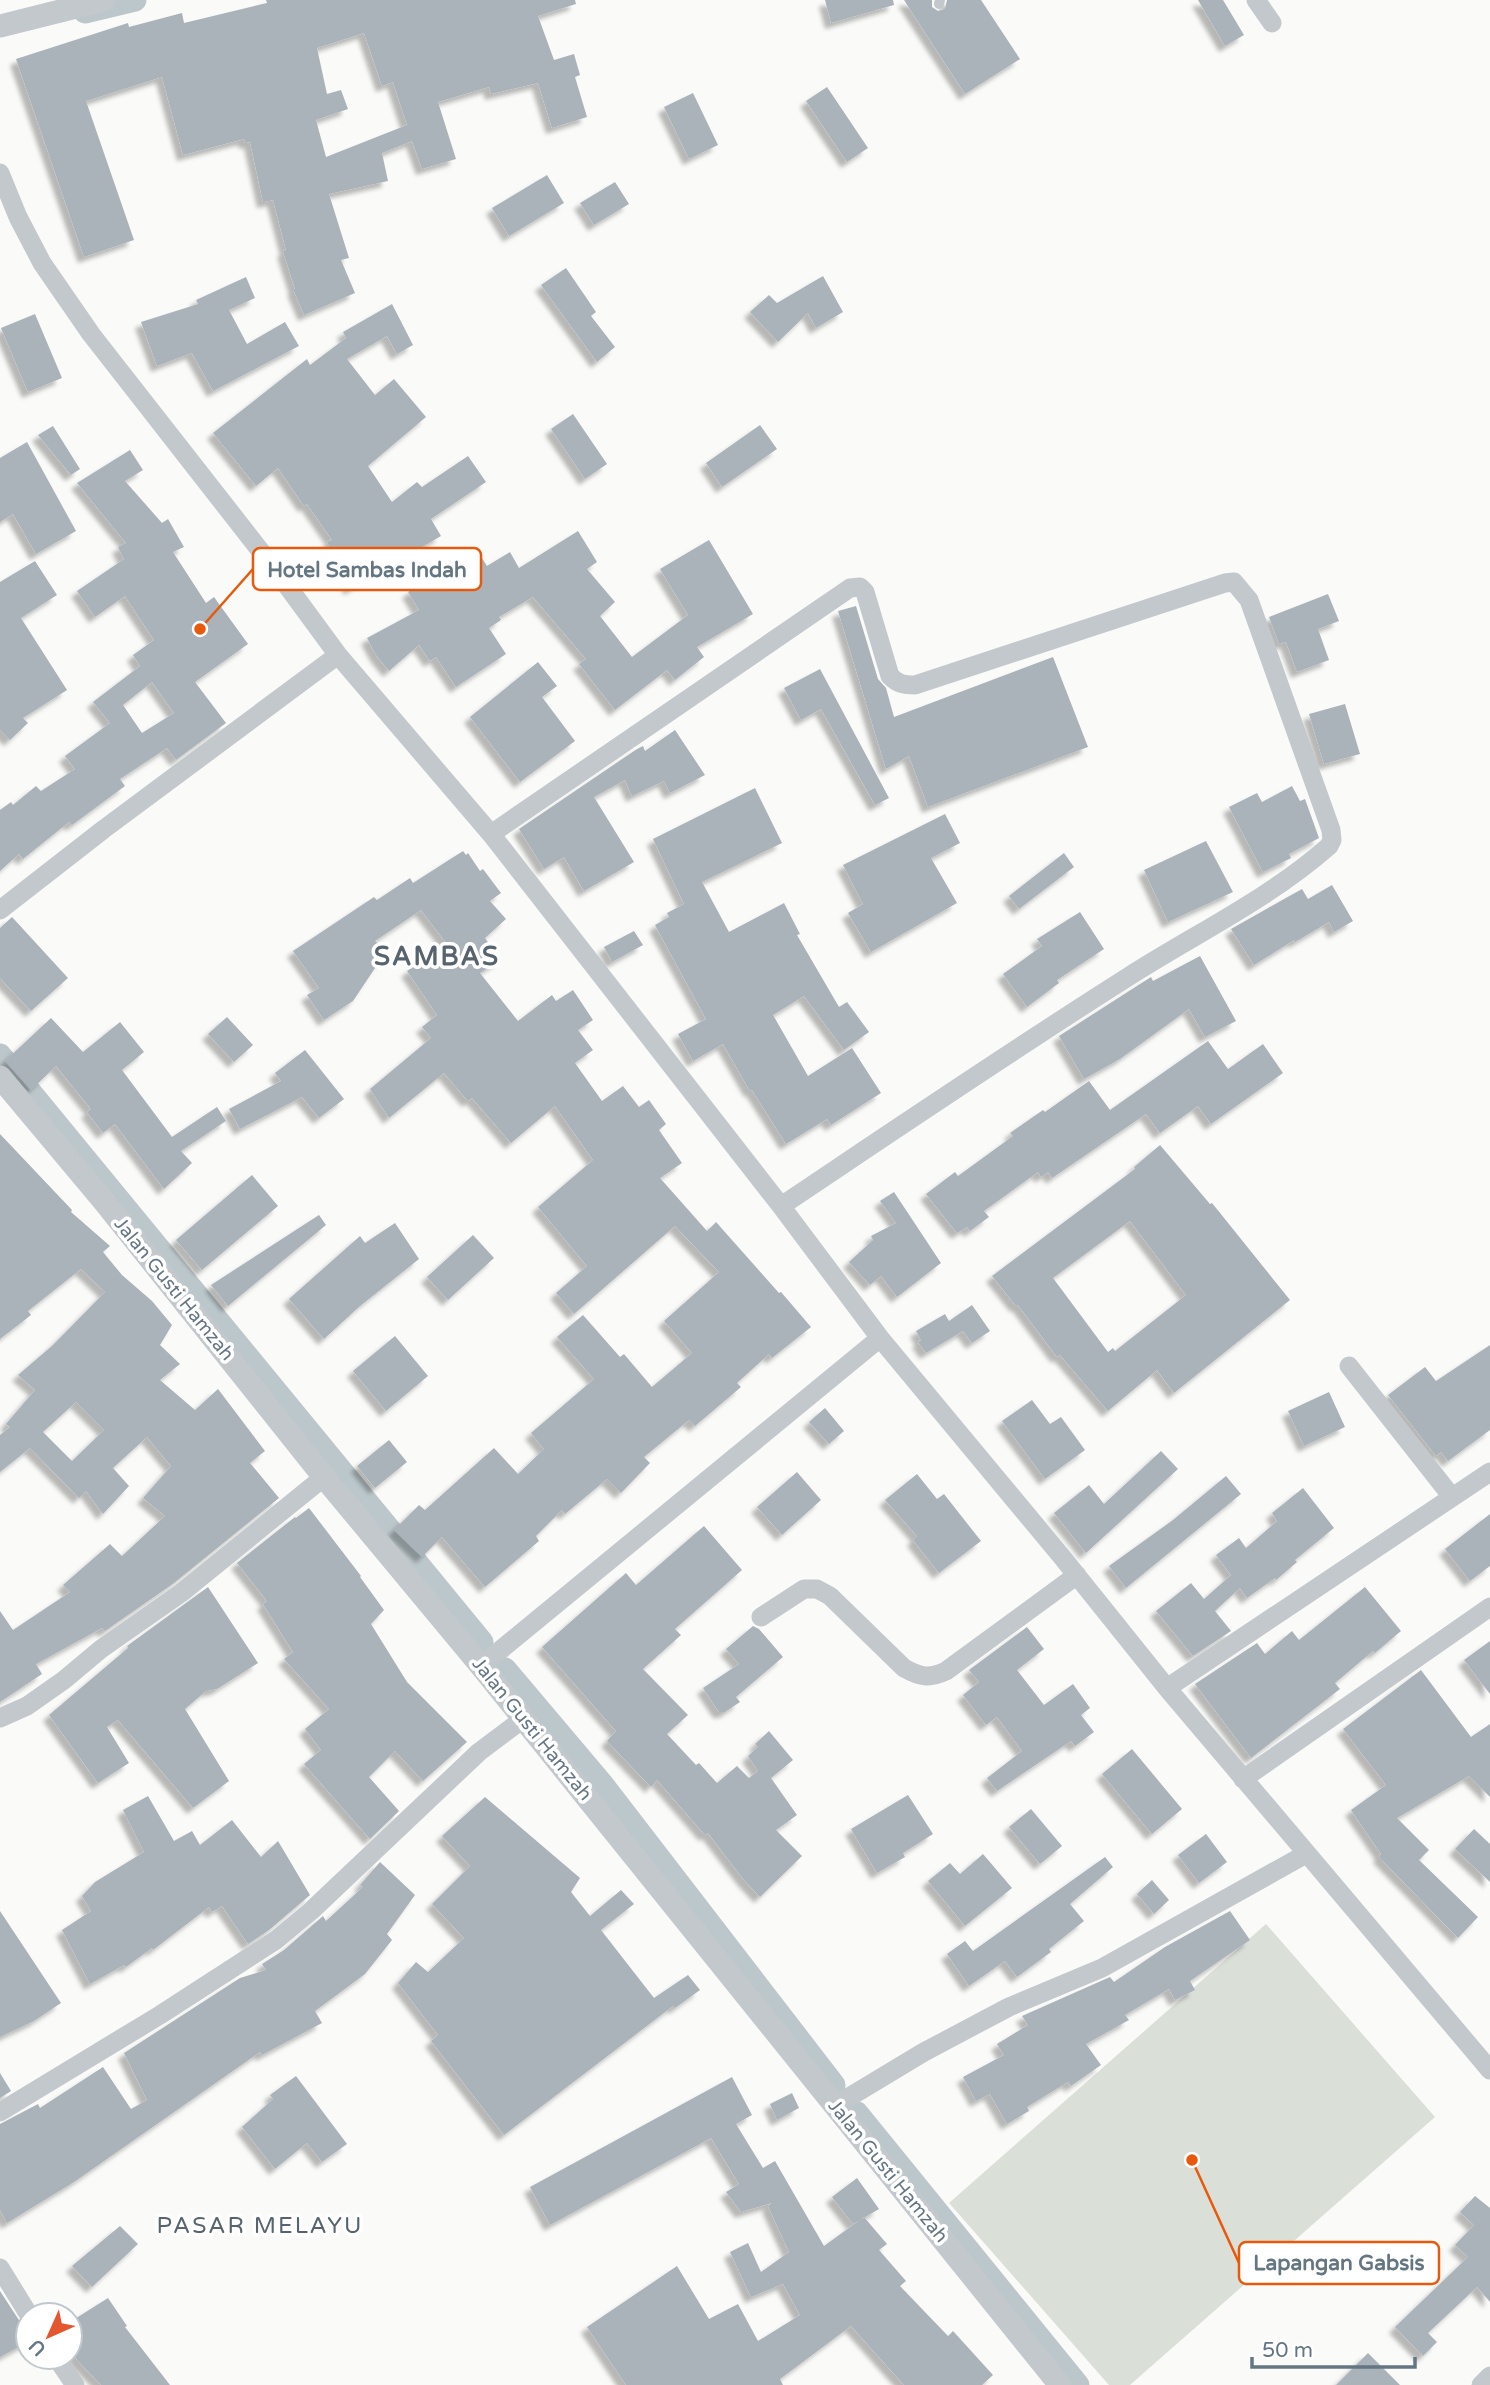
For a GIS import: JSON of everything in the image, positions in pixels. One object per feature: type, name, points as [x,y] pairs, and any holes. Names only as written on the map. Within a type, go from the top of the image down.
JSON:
[{"type":"street","points":[[0,26],[66,5],[104,0]]},
{"type":"street","points":[[1256,0],[1272,23]]},
{"type":"street","points":[[0,173],[9,221],[91,334],[277,572],[338,655],[492,834],[880,1338],[1167,1688],[1490,2070]]},
{"type":"street","points":[[492,834],[856,586],[865,592],[890,676],[896,682],[906,685],[915,685],[1225,583],[1234,582],[1249,600],[1331,830],[1332,840],[1329,846],[1282,883],[1153,961],[1002,1058],[781,1206]]},
{"type":"street","points":[[0,910],[338,655]]},
{"type":"street","name":"Jalan Gusti Hamzah","points":[[0,1077],[481,1666],[1060,2385]]},
{"type":"street","points":[[481,1666],[880,1338]]},
{"type":"street","points":[[1349,1366],[1452,1497]]},
{"type":"street","points":[[1167,1688],[1490,1472]]},
{"type":"street","points":[[0,1718],[27,1706],[101,1649],[181,1593],[324,1477]]},
{"type":"street","points":[[761,1617],[804,1589],[817,1589],[830,1597],[904,1668],[918,1676],[931,1678],[946,1671],[1077,1575]]},
{"type":"street","points":[[1243,1779],[1490,1607]]},
{"type":"street","points":[[0,2112],[160,2015],[276,1940],[311,1911],[478,1752],[523,1719]]},
{"type":"street","points":[[835,2105],[1009,2007],[1102,1968],[1306,1854]]},
{"type":"street","points":[[3,2273],[20,2301]]},
{"type":"street","points":[[1481,2385],[1490,2376]]},
{"type":"shaded area","points":[[1266,1924],[1435,2117],[1130,2385],[1109,2385],[949,2203]]},
{"type":"building","points":[[266,0],[575,0],[576,4],[538,16],[554,60],[574,54],[580,75],[575,77],[587,117],[552,128],[538,83],[491,94],[489,87],[438,102],[456,159],[422,169],[412,141],[382,153],[388,181],[329,194],[349,258],[341,260],[355,293],[304,315],[293,289],[273,200],[263,202],[250,142],[245,143],[244,139],[183,155],[162,77],[86,101],[134,240],[84,257],[16,59],[128,23],[129,27],[182,13],[184,23],[267,3]],"holes":[[[364,33],[382,86],[393,82],[407,125],[326,157],[316,120],[348,109],[341,90],[327,94],[317,48]]]},
{"type":"building","points":[[825,0],[893,0],[894,5],[831,23]]},
{"type":"building","points":[[904,0],[932,0],[932,7],[938,11],[945,9],[947,0],[981,0],[1020,59],[965,94]]},
{"type":"building","points":[[1198,0],[1223,0],[1244,35],[1225,46]]},
{"type":"building","points":[[827,87],[868,148],[847,162],[806,101]]},
{"type":"building","points":[[693,93],[718,145],[689,159],[664,107]]},
{"type":"building","points":[[547,175],[564,203],[509,236],[492,208]]},
{"type":"building","points":[[615,182],[629,204],[594,225],[580,203]]},
{"type":"building","points":[[566,268],[596,312],[591,316],[615,347],[597,362],[541,285]]},
{"type":"building","points":[[823,276],[843,312],[816,328],[808,313],[778,342],[750,312],[769,295],[777,303]]},
{"type":"building","points":[[246,277],[255,298],[229,310],[247,344],[285,322],[299,346],[213,391],[192,353],[157,366],[141,322],[198,304],[196,300]]},
{"type":"building","points":[[392,304],[413,345],[397,354],[387,336],[347,359],[375,395],[394,379],[426,417],[368,466],[392,502],[417,482],[422,487],[468,456],[486,482],[431,519],[441,536],[350,589],[327,542],[332,540],[278,468],[256,486],[213,433],[307,359],[310,365],[346,338],[343,332]]},
{"type":"building","points":[[35,314],[62,378],[28,392],[1,328]]},
{"type":"building","points":[[573,414],[607,464],[585,479],[551,429]]},
{"type":"building","points":[[760,425],[777,449],[722,487],[706,463]]},
{"type":"building","points":[[53,426],[80,469],[71,475],[38,435]]},
{"type":"building","points":[[27,442],[76,531],[36,554],[13,514],[0,522],[0,458]]},
{"type":"building","points":[[130,450],[143,470],[125,481],[162,523],[168,519],[184,547],[173,552],[206,603],[214,597],[248,644],[195,682],[226,723],[176,760],[167,748],[120,779],[125,786],[72,825],[69,822],[23,859],[19,854],[0,871],[0,810],[11,802],[13,805],[36,786],[41,791],[75,769],[65,756],[110,723],[93,702],[140,666],[133,655],[154,640],[125,596],[95,617],[77,591],[124,559],[118,547],[126,543],[77,483]],"holes":[[[152,682],[174,713],[142,733],[123,705]]]},
{"type":"building","points":[[578,531],[597,562],[587,569],[615,602],[600,616],[632,657],[688,615],[660,569],[709,540],[753,614],[697,647],[704,657],[675,680],[667,670],[615,710],[579,664],[586,659],[533,597],[499,617],[501,620],[489,628],[506,654],[456,687],[436,657],[430,661],[419,645],[389,671],[376,655],[367,638],[419,610],[408,592],[450,565],[477,550],[487,566],[510,552],[519,568]]},
{"type":"building","points":[[35,561],[57,595],[21,618],[67,690],[23,718],[28,723],[10,740],[0,730],[0,582]]},
{"type":"building","points":[[1328,594],[1339,621],[1318,629],[1329,660],[1297,672],[1286,642],[1279,644],[1269,617]]},
{"type":"building","points":[[856,606],[878,679],[886,688],[894,717],[1053,657],[1088,747],[928,807],[909,756],[886,769],[838,611]]},
{"type":"building","points":[[538,662],[557,686],[542,697],[575,741],[520,782],[470,717]]},
{"type":"building","points":[[820,669],[889,798],[875,805],[821,709],[801,720],[784,688]]},
{"type":"building","points":[[1345,704],[1360,754],[1324,764],[1309,714]]},
{"type":"building","points":[[675,730],[705,775],[670,793],[664,781],[632,796],[625,780],[594,797],[634,862],[584,891],[564,857],[544,869],[519,829],[637,749],[643,746],[645,751]]},
{"type":"building","points":[[1292,786],[1300,801],[1305,799],[1319,838],[1289,854],[1291,858],[1263,872],[1229,807],[1257,793],[1262,802]]},
{"type":"building","points":[[755,788],[782,843],[702,882],[729,932],[784,903],[800,934],[797,935],[839,1007],[847,1002],[869,1032],[844,1050],[804,996],[773,1015],[808,1076],[852,1048],[881,1093],[831,1125],[827,1119],[786,1144],[752,1090],[750,1091],[723,1044],[693,1061],[678,1034],[706,1019],[655,925],[669,917],[667,913],[684,904],[653,839]]},
{"type":"building","points":[[945,814],[960,843],[931,858],[957,903],[871,952],[848,913],[863,904],[843,865]]},
{"type":"building","points":[[1206,841],[1233,892],[1168,922],[1144,870]]},
{"type":"building","points":[[463,851],[466,855],[468,853],[480,871],[483,869],[501,893],[490,901],[506,919],[485,938],[500,960],[480,973],[518,1021],[552,995],[556,1001],[573,990],[593,1020],[578,1030],[593,1050],[575,1063],[602,1101],[623,1086],[639,1107],[649,1100],[666,1124],[659,1130],[682,1163],[660,1178],[707,1231],[716,1222],[811,1327],[772,1358],[769,1354],[737,1383],[741,1387],[695,1426],[689,1420],[644,1457],[650,1463],[621,1493],[607,1479],[565,1514],[562,1510],[536,1536],[539,1541],[485,1587],[442,1537],[422,1557],[394,1530],[419,1505],[425,1510],[494,1448],[518,1474],[544,1449],[531,1433],[594,1379],[557,1337],[583,1315],[620,1357],[624,1354],[652,1387],[692,1353],[664,1321],[719,1272],[675,1226],[574,1314],[556,1293],[587,1266],[538,1207],[593,1160],[555,1106],[511,1143],[472,1098],[468,1101],[444,1073],[389,1118],[370,1089],[431,1038],[422,1027],[437,1015],[407,971],[447,944],[421,910],[375,941],[387,950],[353,1001],[324,1020],[307,995],[319,988],[293,951],[374,897],[377,900],[410,878],[413,883]]},
{"type":"building","points":[[1064,853],[1074,867],[1019,909],[1009,896]]},
{"type":"building","points":[[1332,885],[1353,921],[1334,932],[1329,922],[1254,965],[1231,929],[1302,889],[1308,899]]},
{"type":"building","points":[[1080,912],[1104,949],[1057,980],[1059,983],[1027,1007],[1003,974],[1042,946],[1037,939]]},
{"type":"building","points":[[12,917],[68,978],[31,1011],[0,978],[0,928]]},
{"type":"building","points":[[634,931],[643,945],[612,962],[604,947]]},
{"type":"building","points":[[1200,956],[1236,1021],[1205,1037],[1189,1009],[1120,1059],[1084,1079],[1059,1036],[1151,977],[1153,981]]},
{"type":"building","points":[[227,1017],[253,1045],[234,1062],[208,1034]]},
{"type":"building","points":[[51,1018],[83,1052],[120,1022],[144,1052],[122,1070],[172,1137],[217,1107],[226,1121],[181,1151],[192,1163],[164,1189],[115,1124],[103,1133],[87,1112],[91,1109],[56,1066],[31,1090],[5,1061]]},
{"type":"building","points":[[1208,1041],[1228,1069],[1263,1044],[1283,1073],[1211,1124],[1198,1106],[1160,1133],[1146,1114],[1052,1178],[1048,1172],[1041,1177],[1038,1172],[984,1211],[989,1217],[970,1231],[967,1227],[957,1233],[926,1194],[955,1172],[958,1176],[1013,1136],[1010,1133],[1089,1081],[1110,1110]]},
{"type":"building","points":[[305,1050],[344,1099],[319,1118],[302,1097],[240,1129],[229,1109],[281,1081],[275,1073]]},
{"type":"building","points":[[0,1134],[71,1212],[110,1246],[103,1252],[172,1325],[160,1345],[180,1364],[160,1380],[195,1410],[218,1389],[265,1451],[250,1463],[279,1498],[174,1583],[105,1631],[102,1628],[36,1664],[42,1674],[0,1702],[0,1611],[13,1630],[70,1592],[63,1585],[110,1544],[122,1556],[165,1516],[143,1498],[171,1466],[147,1437],[113,1468],[129,1486],[103,1514],[86,1491],[79,1498],[30,1448],[0,1472],[0,1435],[10,1427],[6,1424],[35,1390],[18,1375],[53,1345],[105,1292],[81,1269],[28,1311],[31,1315],[0,1339]],"holes":[[[76,1402],[104,1430],[72,1461],[43,1432]]]},
{"type":"building","points":[[1160,1145],[1210,1204],[1212,1203],[1290,1300],[1174,1393],[1157,1370],[1108,1411],[1060,1355],[1057,1357],[1018,1305],[1016,1306],[992,1276],[1135,1169],[1134,1167]],"holes":[[[1130,1221],[1186,1295],[1115,1351],[1113,1348],[1108,1352],[1053,1278]]]},
{"type":"building","points":[[252,1175],[278,1206],[202,1270],[176,1240]]},
{"type":"building","points":[[894,1192],[941,1263],[897,1297],[881,1276],[870,1285],[849,1262],[873,1240],[871,1236],[896,1223],[880,1201]]},
{"type":"building","points":[[319,1215],[326,1225],[228,1306],[211,1285]]},
{"type":"building","points":[[395,1223],[419,1259],[324,1339],[289,1299],[360,1236],[365,1243]]},
{"type":"building","points":[[473,1235],[494,1258],[448,1300],[427,1277]]},
{"type":"building","points":[[972,1305],[990,1331],[972,1343],[963,1331],[926,1353],[918,1342],[921,1340],[916,1331],[945,1314],[949,1321]]},
{"type":"building","points":[[395,1336],[428,1376],[386,1411],[353,1371]]},
{"type":"building","points":[[1490,1345],[1490,1430],[1448,1461],[1441,1452],[1436,1456],[1388,1395],[1425,1367],[1436,1381]]},
{"type":"building","points":[[1329,1392],[1345,1427],[1304,1446],[1288,1411]]},
{"type":"building","points":[[1032,1400],[1050,1424],[1061,1417],[1085,1450],[1045,1479],[1002,1421]]},
{"type":"building","points":[[825,1408],[844,1431],[829,1444],[809,1422]]},
{"type":"building","points":[[389,1440],[407,1462],[375,1488],[357,1466]]},
{"type":"building","points":[[1161,1451],[1178,1469],[1086,1553],[1054,1513],[1089,1485],[1104,1504]]},
{"type":"building","points":[[797,1472],[821,1500],[782,1535],[757,1507]]},
{"type":"building","points":[[917,1474],[937,1499],[944,1494],[981,1541],[939,1573],[913,1540],[917,1536],[885,1500]]},
{"type":"building","points":[[1226,1476],[1241,1494],[1126,1588],[1109,1566],[1173,1520]]},
{"type":"building","points":[[1303,1488],[1334,1528],[1295,1560],[1297,1562],[1276,1580],[1275,1578],[1247,1598],[1240,1588],[1215,1611],[1231,1631],[1193,1656],[1156,1611],[1191,1583],[1204,1599],[1231,1575],[1216,1555],[1239,1538],[1246,1548],[1277,1521],[1272,1513]]},
{"type":"building","points":[[309,1508],[384,1610],[371,1624],[407,1682],[467,1742],[423,1781],[395,1751],[369,1777],[399,1811],[370,1839],[304,1764],[321,1750],[305,1729],[329,1709],[284,1659],[293,1652],[263,1604],[267,1601],[237,1563]]},
{"type":"building","points":[[1490,1514],[1490,1566],[1470,1581],[1445,1549]]},
{"type":"building","points":[[704,1526],[742,1570],[675,1629],[681,1635],[643,1669],[688,1715],[667,1734],[717,1783],[737,1766],[749,1778],[758,1771],[748,1756],[758,1747],[755,1744],[769,1731],[793,1760],[771,1778],[797,1815],[776,1830],[802,1856],[760,1897],[708,1833],[705,1835],[657,1780],[651,1787],[607,1741],[616,1731],[542,1647],[626,1573],[636,1585]]},
{"type":"building","points":[[208,1587],[258,1663],[217,1689],[206,1691],[185,1709],[229,1781],[193,1808],[118,1720],[107,1727],[129,1763],[98,1783],[49,1715],[128,1648],[127,1646]]},
{"type":"building","points":[[1365,1587],[1401,1631],[1335,1683],[1340,1689],[1251,1758],[1195,1684],[1257,1643],[1265,1654],[1292,1631],[1299,1640]]},
{"type":"building","points":[[753,1626],[759,1629],[783,1657],[736,1697],[740,1702],[725,1712],[719,1712],[703,1688],[739,1664],[726,1649]]},
{"type":"building","points":[[1027,1627],[1044,1649],[1017,1670],[1044,1705],[1073,1684],[1090,1708],[1081,1715],[1094,1732],[1075,1746],[1071,1741],[997,1791],[987,1778],[1022,1751],[997,1717],[986,1725],[963,1695],[979,1682],[969,1670]]},
{"type":"building","points":[[1490,1641],[1490,1694],[1464,1660]]},
{"type":"building","points":[[1421,1670],[1471,1737],[1490,1724],[1490,1797],[1469,1776],[1397,1818],[1429,1850],[1419,1860],[1478,1917],[1458,1938],[1379,1857],[1381,1854],[1351,1810],[1386,1785],[1343,1729]]},
{"type":"building","points":[[1132,1749],[1182,1809],[1152,1834],[1102,1774]]},
{"type":"building","points":[[908,1795],[933,1834],[903,1853],[905,1857],[877,1873],[851,1829]]},
{"type":"building","points":[[148,1796],[174,1841],[192,1831],[200,1845],[232,1820],[261,1857],[278,1841],[310,1895],[248,1944],[222,1906],[212,1912],[209,1907],[153,1950],[152,1948],[126,1967],[124,1965],[90,1984],[62,1930],[91,1911],[82,1896],[95,1882],[144,1852],[123,1810]]},
{"type":"building","points":[[485,1797],[580,1878],[571,1892],[590,1916],[621,1890],[634,1904],[601,1930],[654,1998],[688,1975],[700,1990],[675,2008],[673,2006],[504,2135],[431,2041],[438,2035],[398,1983],[416,1962],[428,1972],[464,1938],[432,1904],[470,1866],[442,1836]]},
{"type":"building","points":[[1031,1809],[1062,1846],[1040,1864],[1009,1827]]},
{"type":"building","points":[[1474,1829],[1490,1844],[1490,1882],[1455,1849]]},
{"type":"building","points":[[1206,1834],[1227,1862],[1199,1883],[1178,1855]]},
{"type":"building","points":[[983,1854],[1012,1888],[965,1926],[928,1881],[950,1863],[960,1874]]},
{"type":"building","points":[[1105,1857],[1113,1867],[1070,1904],[1084,1921],[1049,1949],[1051,1952],[1017,1977],[1005,1961],[969,1986],[947,1954],[965,1941],[973,1951]]},
{"type":"building","points":[[380,1862],[415,1895],[387,1934],[392,1940],[365,1974],[315,2011],[322,2023],[262,2055],[260,2052],[74,2182],[7,2223],[0,2210],[0,2124],[38,2104],[40,2108],[103,2067],[131,2109],[147,2100],[124,2053],[240,1978],[266,1970],[262,1964],[284,1950],[323,1916],[326,1921],[363,1887],[360,1885]]},
{"type":"building","points":[[1152,1880],[1169,1900],[1154,1914],[1137,1894]]},
{"type":"building","points":[[0,1911],[61,2003],[34,2021],[0,2037]]},
{"type":"building","points":[[1230,1911],[1250,1940],[1190,1981],[1195,1990],[1175,2000],[1169,1989],[1125,2015],[1129,2020],[1086,2044],[1101,2065],[1071,2086],[1068,2082],[1027,2107],[1029,2111],[1007,2124],[990,2094],[976,2101],[963,2077],[1004,2055],[997,2044],[1028,2025],[1022,2016],[1110,1977],[1114,1982],[1165,1947]]},
{"type":"building","points":[[0,2073],[11,2091],[0,2098]]},
{"type":"building","points":[[296,2076],[347,2144],[322,2162],[307,2143],[275,2169],[242,2127],[273,2099],[270,2095]]},
{"type":"building","points":[[732,2077],[752,2115],[736,2124],[763,2168],[775,2161],[824,2246],[864,2217],[887,2244],[879,2250],[906,2281],[900,2286],[948,2336],[953,2331],[993,2375],[982,2385],[904,2385],[851,2326],[780,2379],[783,2385],[626,2385],[587,2327],[677,2266],[709,2319],[738,2304],[758,2341],[800,2315],[783,2284],[751,2297],[730,2252],[748,2243],[761,2272],[789,2252],[768,2206],[772,2203],[741,2212],[726,2192],[739,2184],[711,2138],[550,2225],[530,2187]]},
{"type":"building","points":[[792,2093],[799,2108],[777,2120],[770,2104]]},
{"type":"building","points":[[857,2178],[879,2209],[853,2224],[832,2197]]},
{"type":"building","points":[[1475,2196],[1490,2208],[1490,2302],[1477,2287],[1428,2333],[1437,2342],[1423,2356],[1395,2327],[1468,2257],[1455,2245],[1474,2225],[1460,2212]]},
{"type":"building","points":[[120,2226],[138,2244],[92,2287],[72,2266]]},
{"type":"building","points":[[0,2291],[14,2312],[14,2350],[0,2357]]},
{"type":"building","points":[[108,2298],[127,2326],[125,2327],[170,2385],[101,2385],[84,2367],[84,2313]]},
{"type":"building","points":[[1368,2353],[1400,2385],[1336,2385]]},
{"type":"waterway","points":[[85,12],[135,0]]},
{"type":"waterway","points":[[0,1055],[482,1642]]},
{"type":"waterway","points":[[505,1669],[603,1785],[834,2085]]},
{"type":"waterway","points":[[857,2113],[1078,2385]]},
{"type":"place","name":"Hotel Sambas Indah","points":[[200,629]]},
{"type":"place","name":"Lapangan Gabsis","points":[[1192,2160]]},
{"type":"district","name":"SAMBAS","points":[[437,956]]},
{"type":"district","name":"PASAR MELAYU","points":[[260,2226]]}]
